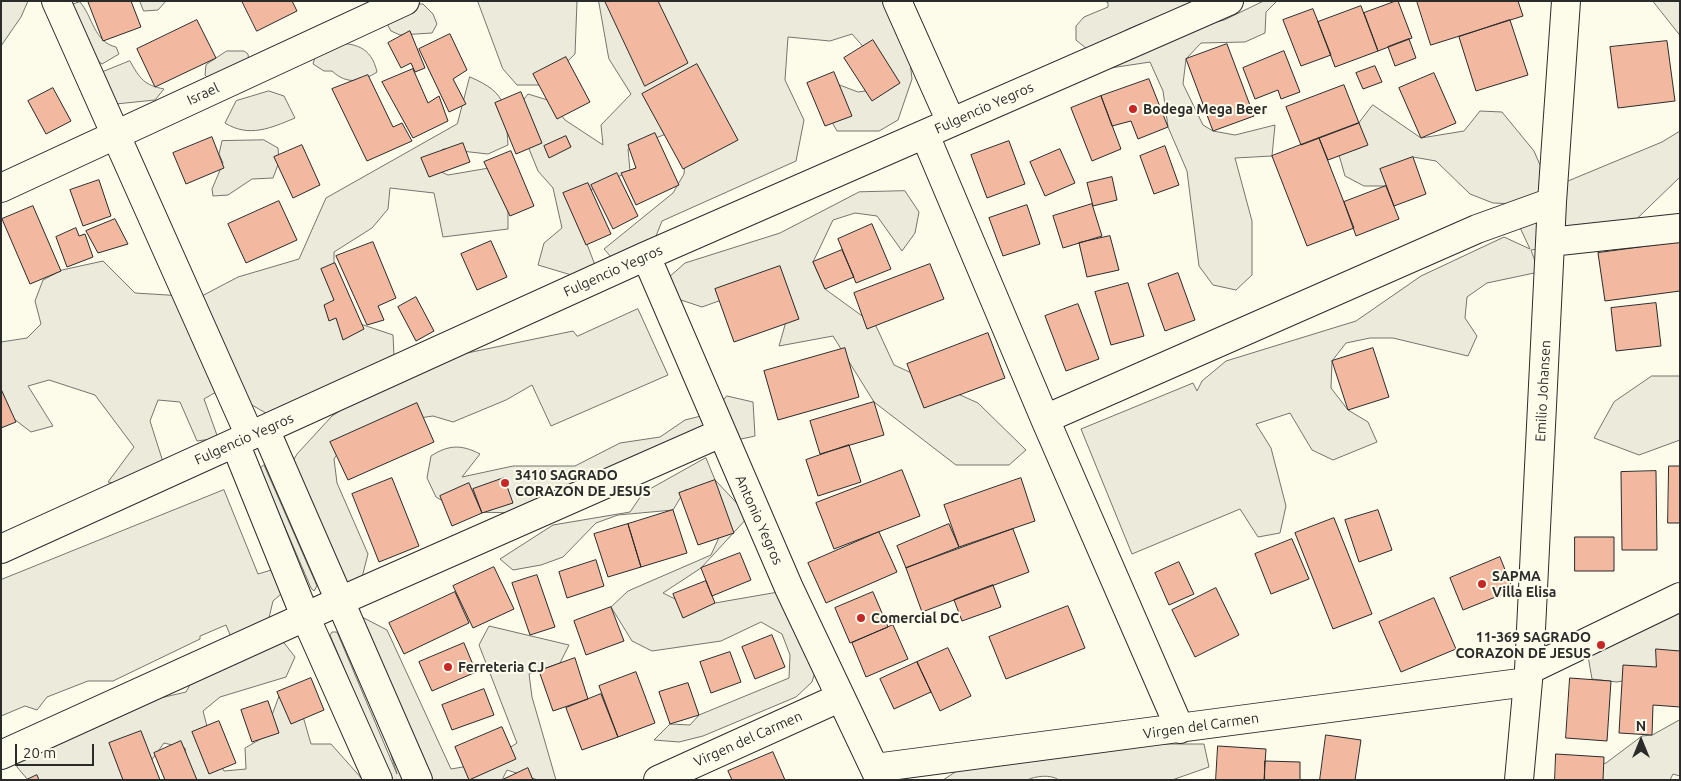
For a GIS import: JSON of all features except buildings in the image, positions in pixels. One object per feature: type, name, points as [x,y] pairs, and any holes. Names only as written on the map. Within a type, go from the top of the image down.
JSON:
[{"type":"street","points":[[56,1],[250,436],[340,601],[418,780]]},
{"type":"street","name":"Israel","points":[[1,188],[405,1]]},
{"type":"street","points":[[897,1],[951,122]]},
{"type":"street","name":"Fulgencio Yegros","points":[[1,549],[646,256],[1229,1]]},
{"type":"street","name":"Emilio Johansen","points":[[1519,780],[1528,676],[1552,202],[1566,1]]},
{"type":"street","points":[[925,134],[1045,419],[1180,730]]},
{"type":"street","points":[[1045,419],[1477,230],[1552,202]]},
{"type":"street","points":[[1550,242],[1680,228]]},
{"type":"street","name":"Antonio Yegros","points":[[646,256],[721,433],[839,698],[878,774]]},
{"type":"street","points":[[1,755],[306,616],[721,433]]},
{"type":"street","points":[[250,436],[306,616],[378,780]]},
{"type":"street","name":"Virgen del Carmen","points":[[878,774],[1180,730],[1528,676],[1680,597]]},
{"type":"street","name":"Virgen del Carmen","points":[[658,780],[839,698]]},
{"type":"shaded area","points":[[1,1],[28,1],[21,17],[1,46]]},
{"type":"shaded area","points":[[140,1],[166,1],[158,10],[144,11]]},
{"type":"shaded area","points":[[478,1],[577,1],[575,54],[543,85],[517,85],[503,69]]},
{"type":"shaded area","points":[[599,1],[903,1],[912,79],[898,120],[879,131],[837,131],[816,94],[837,84],[858,92],[880,89],[881,67],[852,34],[830,41],[788,37],[785,80],[804,120],[796,161],[662,221],[654,241],[619,266],[604,249],[673,193],[684,174],[686,151],[671,132],[628,149],[630,171],[570,200],[595,265],[578,277],[538,265],[544,243],[562,228],[553,188],[538,171],[514,112],[528,94],[551,101],[565,120],[603,145],[601,125],[631,94],[609,59]]},
{"type":"shaded area","points":[[1105,1],[1204,1],[1158,22],[1140,24],[1112,39],[1087,49],[1076,40],[1076,26],[1084,17],[1108,7],[1108,3]]},
{"type":"shaded area","points":[[1264,1],[1277,1],[1266,12],[1265,33],[1245,42],[1201,43],[1186,59],[1183,84],[1203,125],[1213,131],[1235,135],[1275,125],[1272,156],[1235,158],[1252,221],[1252,275],[1236,290],[1213,285],[1199,266],[1187,171],[1168,127],[1163,91],[1150,62],[1104,69],[1118,49],[1224,20]]},
{"type":"shaded area","points":[[1653,1],[1680,1],[1680,35]]},
{"type":"shaded area","points":[[80,2],[98,35],[116,47],[119,54],[102,64],[89,54],[89,39],[79,30],[65,7]]},
{"type":"shaded area","points":[[411,4],[423,4],[433,14],[437,24],[432,33],[400,35],[391,31],[386,22]]},
{"type":"shaded area","points":[[331,43],[355,45],[366,51],[371,56],[377,72],[360,80],[349,80],[332,71],[324,71],[313,64],[317,50]]},
{"type":"shaded area","points":[[227,51],[244,51],[248,54],[249,63],[213,84],[205,75],[206,65]]},
{"type":"shaded area","points":[[130,61],[143,80],[164,89],[155,100],[116,104],[98,74]]},
{"type":"shaded area","points":[[470,77],[483,83],[499,96],[505,112],[508,145],[488,154],[443,149],[428,166],[448,175],[489,168],[508,208],[508,229],[443,237],[434,193],[390,188],[388,209],[372,228],[334,252],[334,315],[393,335],[394,356],[281,422],[223,388],[204,399],[218,438],[197,441],[180,402],[158,400],[150,421],[163,462],[129,487],[108,482],[134,447],[95,395],[49,380],[28,386],[53,426],[31,432],[1,409],[1,342],[27,338],[41,324],[35,301],[43,280],[62,270],[103,261],[135,293],[200,297],[238,277],[299,259],[326,198],[457,124]]},
{"type":"shaded area","points":[[269,91],[284,96],[295,118],[269,128],[251,131],[234,128],[225,123],[236,101]]},
{"type":"shaded area","points":[[1373,105],[1421,138],[1464,131],[1480,111],[1502,112],[1534,151],[1543,172],[1539,193],[1662,142],[1680,131],[1680,177],[1618,237],[1531,250],[1539,272],[1487,283],[1467,297],[1465,318],[1477,336],[1468,356],[1393,338],[1370,338],[1346,343],[1332,361],[1331,388],[1348,410],[1368,422],[1377,442],[1333,460],[1312,450],[1290,413],[1256,424],[1271,448],[1286,506],[1280,533],[1258,537],[1240,509],[1132,554],[1081,429],[1193,383],[1197,391],[1202,381],[1226,361],[1356,321],[1421,276],[1504,237],[1530,249],[1515,217],[1519,204],[1493,203],[1470,194],[1436,161],[1413,157],[1386,186],[1364,186],[1345,176],[1339,155],[1360,148],[1359,123]]},
{"type":"shaded area","points":[[264,140],[278,148],[279,162],[273,178],[252,179],[228,195],[213,196],[212,189],[223,163],[219,154],[222,141]]},
{"type":"shaded area","points":[[905,191],[919,212],[915,233],[902,251],[877,216],[855,213],[833,220],[813,262],[825,289],[876,326],[894,365],[978,403],[1026,450],[1009,465],[956,465],[874,402],[833,336],[779,346],[785,325],[775,281],[702,307],[678,299],[668,278],[685,263],[780,233],[859,192]]},
{"type":"shaded area","points":[[638,309],[668,375],[551,426],[532,385],[506,400],[453,422],[433,416],[387,423],[340,450],[334,459],[337,483],[368,554],[359,589],[348,592],[292,463],[297,454],[332,416],[375,388],[443,358],[573,331],[577,336]]},
{"type":"shaded area","points":[[1652,376],[1680,376],[1680,440],[1639,455],[1594,438],[1614,402]]},
{"type":"shaded area","points":[[727,396],[753,402],[755,436],[732,441],[530,513],[462,512],[436,497],[427,478],[431,456],[455,447],[461,447],[480,454],[462,477],[513,466],[575,466],[620,443],[660,437],[685,420],[713,413]]},
{"type":"shaded area","points":[[706,458],[715,480],[749,516],[701,568],[663,593],[681,602],[715,603],[784,591],[819,659],[812,682],[796,697],[703,736],[679,742],[654,740],[670,724],[690,725],[699,715],[789,678],[790,655],[782,634],[761,622],[721,641],[652,651],[632,641],[611,607],[628,591],[711,555],[721,533],[709,491],[685,490],[673,510],[618,515],[596,523],[563,557],[541,565],[513,570],[500,559],[553,525],[630,512],[643,493]]},
{"type":"shaded area","points":[[264,465],[317,586],[314,591],[311,588],[260,469]]},
{"type":"shaded area","points":[[224,490],[258,574],[278,568],[289,587],[273,601],[268,622],[295,657],[286,677],[220,697],[203,711],[214,753],[224,771],[246,769],[245,748],[264,737],[279,696],[300,706],[311,744],[331,744],[363,780],[190,780],[185,748],[164,743],[137,780],[28,780],[17,767],[15,746],[53,723],[186,692],[206,655],[231,637],[226,625],[200,636],[200,639],[113,681],[88,681],[47,697],[37,710],[25,706],[1,716],[1,580]]},
{"type":"shaded area","points":[[1680,597],[1680,670],[1617,682],[1592,679],[1588,656]]},
{"type":"shaded area","points":[[362,617],[387,630],[451,769],[486,763],[517,743],[479,645],[489,626],[569,645],[560,663],[529,674],[532,697],[556,780],[538,780],[507,770],[502,780],[392,780],[330,635],[332,632],[337,632],[397,774],[353,632],[352,621]]},
{"type":"shaded area","points":[[1680,720],[1680,776],[1673,774],[1670,780],[1566,780],[1574,771],[1606,763],[1642,736],[1652,735]]},
{"type":"shaded area","points":[[1060,744],[1204,744],[1209,767],[1172,780],[1059,780],[1043,776],[1027,780],[943,780],[983,754]]},
{"type":"place","name":"Bodega Mega Beer","points":[[1133,109]]},
{"type":"place","name":"3410 SAGRADO CORAZON DE JESUS","points":[[505,483]]},
{"type":"place","name":"SAPMA Villa Elisa","points":[[1482,584]]},
{"type":"place","name":"Comercial DC","points":[[861,618]]},
{"type":"place","name":"11-369 SAGRADO CORAZON DE JESUS","points":[[1601,645]]},
{"type":"place","name":"Ferreteria CJ","points":[[448,667]]}]
